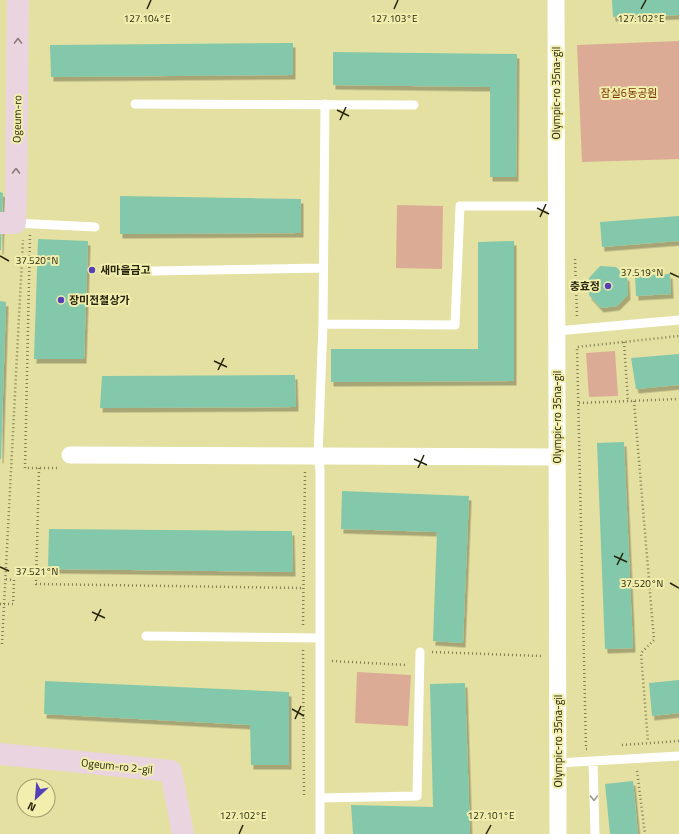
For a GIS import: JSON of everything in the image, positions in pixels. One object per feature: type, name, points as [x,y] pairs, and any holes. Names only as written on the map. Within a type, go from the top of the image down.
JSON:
[{"type":"main road","name":"Ogeum-ro","points":[[17,228],[8,198],[18,74],[18,0]]},
{"type":"main road","points":[[0,89],[18,74]]},
{"type":"main road","name":"Ogeum-ro 2-gil","points":[[0,754],[171,771],[183,834]]},
{"type":"street","name":"Olympic-ro 35na-gil","points":[[556,0],[558,834]]},
{"type":"street","points":[[70,455],[557,457]]},
{"type":"lane","points":[[135,104],[414,105]]},
{"type":"lane","points":[[320,834],[320,470],[318,456],[323,324],[325,104]]},
{"type":"lane","points":[[323,324],[455,325],[460,206],[556,206]]},
{"type":"lane","points":[[17,228],[95,227]]},
{"type":"lane","points":[[152,270],[323,268]]},
{"type":"lane","points":[[557,330],[679,320]]},
{"type":"lane","points":[[146,636],[320,638]]},
{"type":"lane","points":[[320,798],[417,796],[420,652]]},
{"type":"lane","points":[[558,763],[679,756]]},
{"type":"lane","points":[[593,761],[595,834]]},
{"type":"path","points":[[1,643],[5,579],[17,228]]},
{"type":"path","points":[[17,228],[25,468],[39,468],[36,584],[302,588]]},
{"type":"path","points":[[594,748],[586,749],[577,347],[679,336]]},
{"type":"path","points":[[624,342],[628,402]]},
{"type":"path","points":[[579,403],[679,399]]},
{"type":"path","points":[[634,401],[654,640],[642,653],[648,742]]},
{"type":"path","points":[[0,604],[14,604],[14,580],[5,579]]},
{"type":"path","points":[[420,652],[547,657]]},
{"type":"path","points":[[332,661],[420,666]]},
{"type":"path","points":[[617,745],[679,740]]},
{"type":"path","points":[[637,771],[645,834]]},
{"type":"green space","name":"잠실6동공원","points":[[679,41],[679,159],[582,162],[577,45]]},
{"type":"green space","points":[[397,205],[443,206],[442,269],[396,268]]},
{"type":"green space","points":[[615,351],[618,396],[589,397],[586,353]]},
{"type":"green space","points":[[357,672],[411,675],[408,726],[355,723]]},
{"type":"building","points":[[612,0],[679,0],[679,15],[613,17]]},
{"type":"building","points":[[293,43],[293,75],[51,77],[50,45]]},
{"type":"building","points":[[333,52],[517,54],[516,177],[490,177],[490,87],[333,85]]},
{"type":"building","points":[[0,192],[3,193],[1,250],[0,250]]},
{"type":"building","points":[[120,196],[301,199],[301,233],[120,234]]},
{"type":"building","points":[[679,216],[679,241],[602,247],[600,222]]},
{"type":"building","name":"장미전철상가","points":[[38,239],[88,241],[84,359],[34,359]]},
{"type":"building","points":[[514,241],[514,381],[331,382],[331,349],[478,349],[478,242]]},
{"type":"building","name":"충효정","points":[[600,266],[616,267],[627,277],[628,295],[617,306],[601,308],[589,295],[589,278]]},
{"type":"building","points":[[670,274],[671,294],[636,296],[635,276]]},
{"type":"building","points":[[0,301],[6,302],[1,459],[0,459]]},
{"type":"building","points":[[679,354],[679,385],[636,389],[631,358]]},
{"type":"building","points":[[295,375],[296,407],[100,408],[102,376]]},
{"type":"building","points":[[624,442],[633,648],[605,649],[597,443]]},
{"type":"building","points":[[342,491],[469,496],[463,643],[433,641],[437,532],[341,529]]},
{"type":"building","points":[[49,529],[292,531],[293,572],[48,569]]},
{"type":"building","points":[[679,680],[679,713],[652,716],[649,683]]},
{"type":"building","points":[[45,681],[289,692],[289,765],[251,765],[250,725],[44,714]]},
{"type":"building","points":[[465,683],[470,834],[353,834],[351,805],[433,807],[430,684]]},
{"type":"building","points":[[633,781],[638,834],[610,834],[605,784]]},
{"type":"place","name":"새마을금고","points":[[92,270]]},
{"type":"place","name":"충효정","points":[[608,286]]},
{"type":"place","name":"장미전철상가","points":[[61,300]]}]
